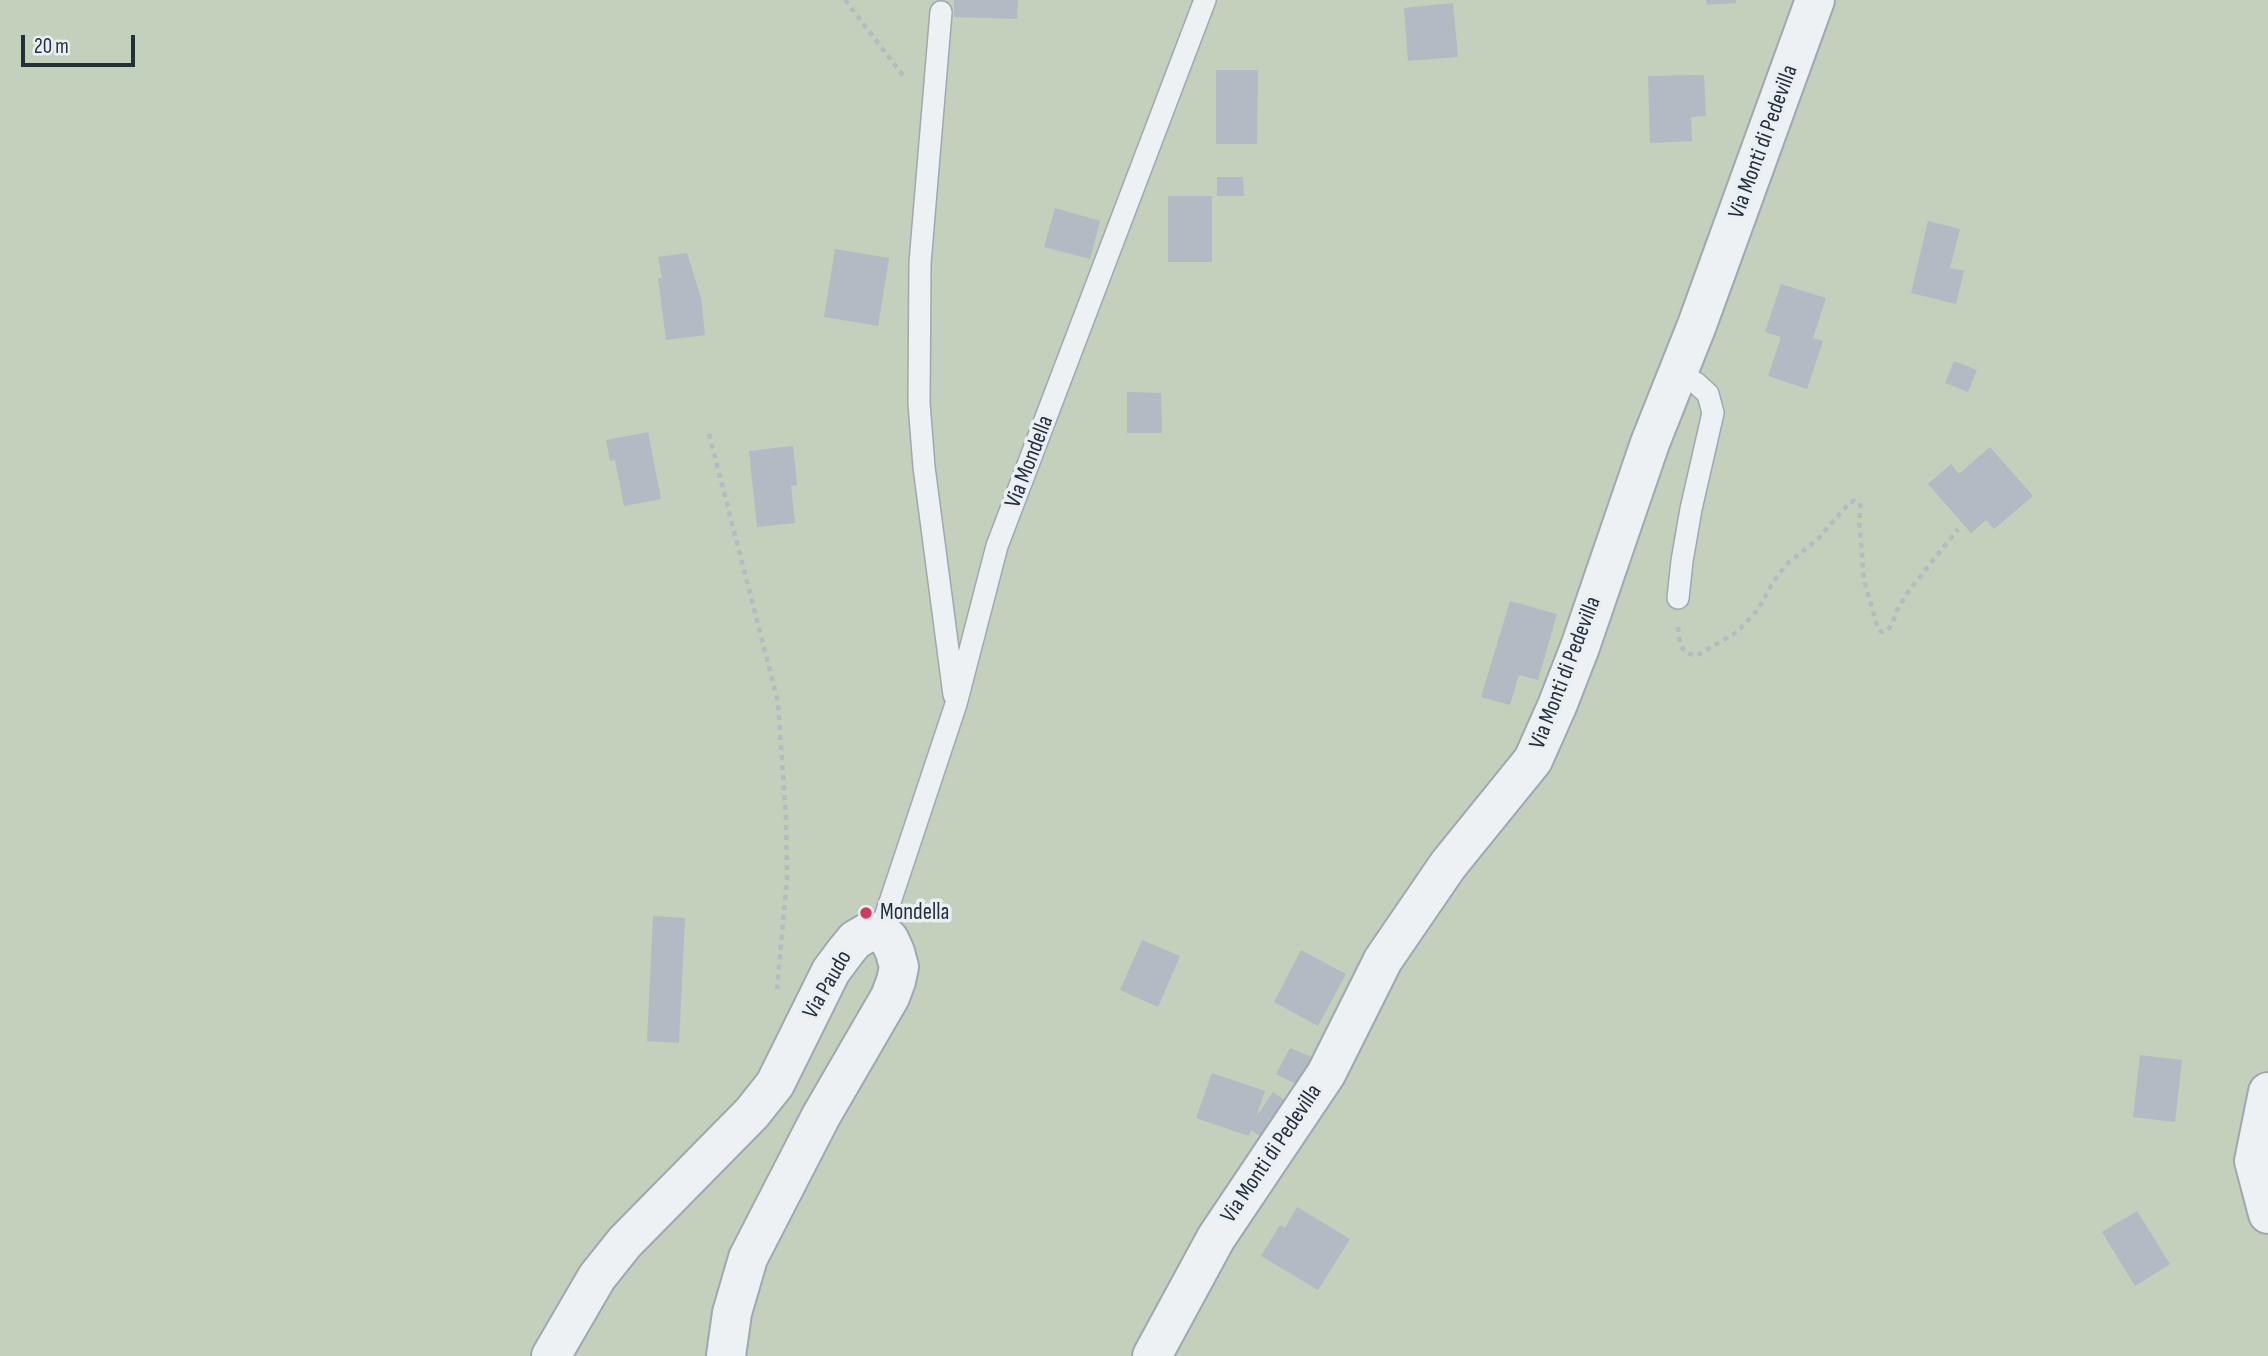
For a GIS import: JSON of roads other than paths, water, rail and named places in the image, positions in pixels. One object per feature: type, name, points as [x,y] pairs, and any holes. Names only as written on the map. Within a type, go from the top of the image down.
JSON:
[{"type":"street","name":"Via Monti di Pedevilla","points":[[1152,1356],[1216,1238],[1326,1074],[1383,960],[1448,865],[1533,760],[1575,659],[1645,455],[1815,0]]},
{"type":"street","name":"Via Paudo","points":[[551,1356],[597,1277],[625,1242],[752,1113],[775,1084],[831,971],[846,951],[855,940],[867,933],[880,932]]},
{"type":"street","points":[[726,1356],[732,1313],[748,1258],[821,1116],[890,997],[896,981],[899,967],[895,952],[889,939],[880,932]]},
{"type":"street","points":[[2268,1092],[2254,1161],[2268,1214]]},
{"type":"lane","name":"Via Mondella","points":[[880,932],[956,704],[997,546],[1205,0]]},
{"type":"lane","points":[[941,12],[920,263],[919,402],[924,467],[956,704]]},
{"type":"lane","points":[[1677,373],[1696,383],[1708,394],[1713,413],[1691,509],[1678,598]]},
{"type":"place","name":"Mondella","points":[[866,913]]}]
